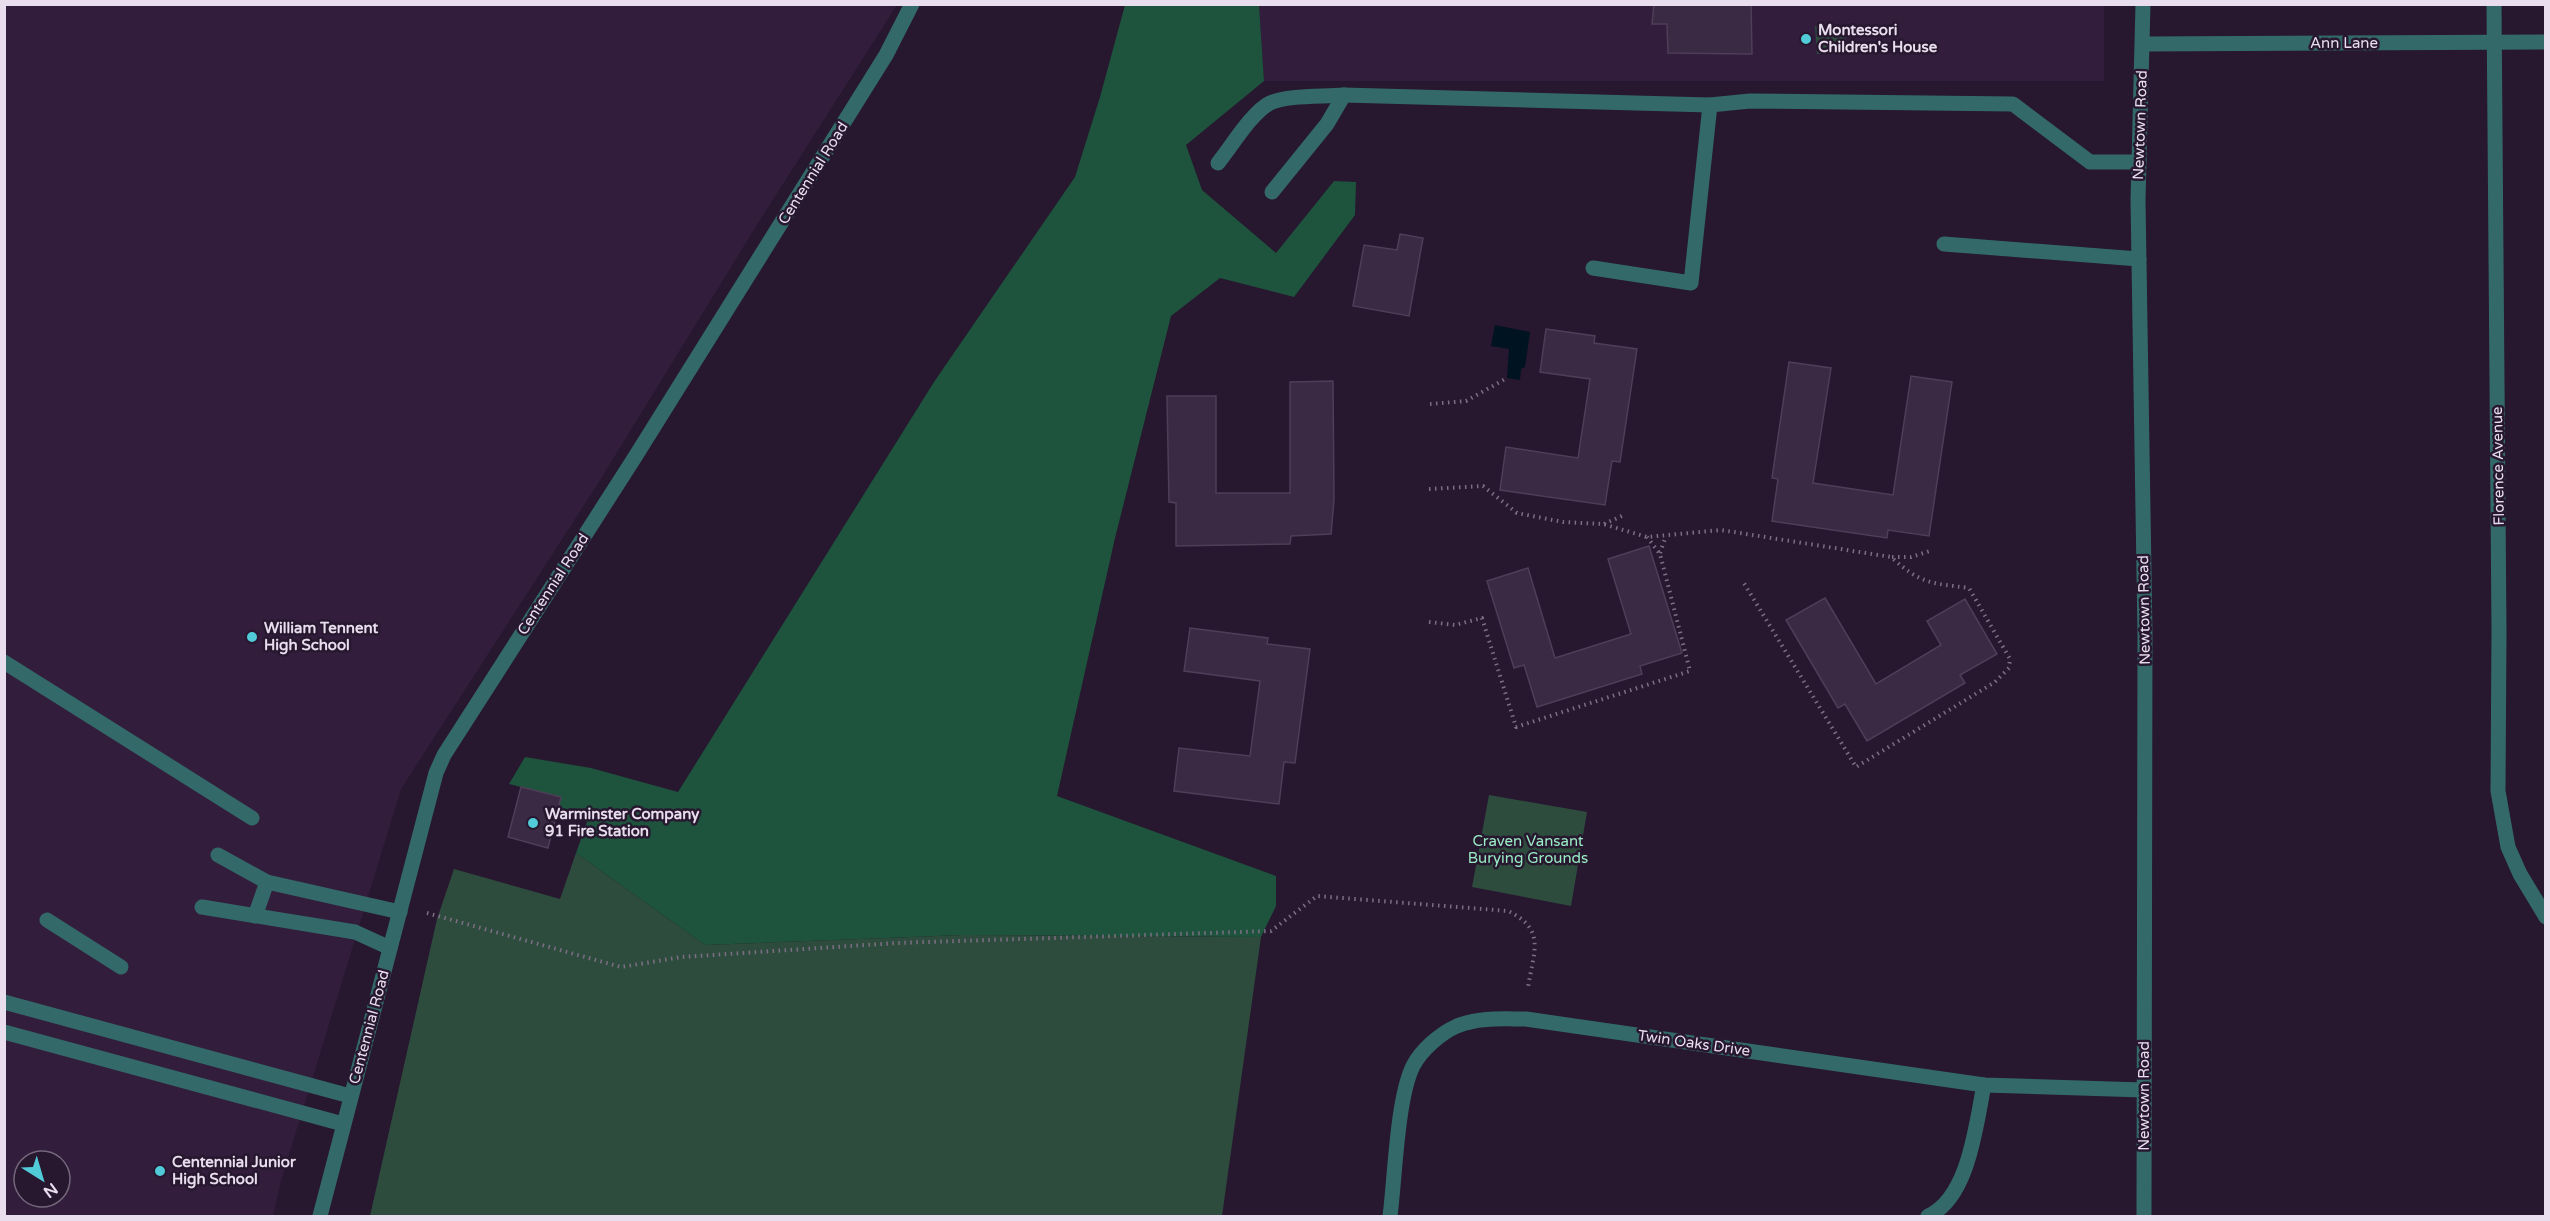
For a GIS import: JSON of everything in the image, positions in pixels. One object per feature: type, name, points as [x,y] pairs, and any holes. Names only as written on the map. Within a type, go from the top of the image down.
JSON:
[{"type":"street","name":"Centennial Road","points":[[320,1216],[436,773],[444,755],[635,458],[886,56],[912,4]]},
{"type":"street","name":"Newtown Road","points":[[2143,4],[2139,259],[2145,635],[2144,1216]]},
{"type":"street","name":"Florence Avenue","points":[[2494,4],[2499,632],[2498,791],[2508,847],[2520,874],[2546,917]]},
{"type":"street","name":"Ann Lane","points":[[2143,44],[2546,42]]},
{"type":"street","points":[[1218,163],[1255,116],[1268,104],[1278,100],[1344,95],[1710,105],[1750,101],[2013,104],[2090,162],[2139,162]]},
{"type":"street","points":[[1272,192],[1327,124],[1344,95]]},
{"type":"street","points":[[1593,268],[1691,283],[1710,105]]},
{"type":"street","points":[[1944,244],[2139,259]]},
{"type":"street","points":[[4,662],[252,818]]},
{"type":"street","points":[[218,855],[267,882],[400,912]]},
{"type":"street","points":[[255,916],[267,882]]},
{"type":"street","points":[[202,907],[355,932],[390,948]]},
{"type":"street","points":[[47,920],[121,967]]},
{"type":"street","points":[[4,1002],[350,1096]]},
{"type":"street","name":"Twin Oaks Drive","points":[[1390,1216],[1406,1085],[1414,1064],[1435,1040],[1458,1026],[1486,1019],[1526,1018],[1984,1085],[2143,1090]]},
{"type":"street","points":[[4,1032],[343,1124]]},
{"type":"street","points":[[1928,1216],[1934,1214],[1959,1185],[1971,1149],[1984,1085]]},
{"type":"path","points":[[1430,404],[1466,401],[1507,378]]},
{"type":"path","points":[[1429,489],[1483,486],[1517,513],[1563,522],[1603,524],[1647,537],[1721,530],[1891,556],[1911,557],[1930,551]]},
{"type":"path","points":[[1603,524],[1624,515]]},
{"type":"path","points":[[1660,554],[1666,536]]},
{"type":"path","points":[[1429,622],[1455,625],[1482,618],[1516,727],[1690,671],[1660,554],[1647,537]]},
{"type":"path","points":[[1742,580],[1857,767],[1995,682],[2009,668],[2010,659],[1969,588],[1925,582],[1911,575],[1891,556]]},
{"type":"path","points":[[427,913],[621,967],[682,957],[896,943],[1271,931],[1317,896],[1508,911],[1521,918],[1532,929],[1534,945],[1528,987]]},
{"type":"shaded area","name":"William Tennent High School","points":[[5,5],[897,5],[755,228],[597,485],[401,789],[281,1181],[273,1216],[5,1216]]},
{"type":"shaded area","points":[[1259,5],[2104,5],[2104,81],[1264,81]]},
{"type":"green space","points":[[1125,5],[1259,5],[1264,81],[1186,145],[1202,190],[1276,253],[1334,181],[1356,182],[1355,215],[1294,297],[1220,278],[1171,316],[1115,538],[1057,796],[1276,876],[1276,906],[1261,937],[963,935],[705,945],[576,853],[587,822],[558,809],[561,797],[509,784],[525,757],[591,768],[678,792],[934,382],[1075,177]]},
{"type":"green space","points":[[1815,26],[1846,26],[1845,54],[1817,54]]},
{"type":"green space","name":"Craven Vansant Burying Grounds","points":[[1489,795],[1587,812],[1571,906],[1472,887]]},
{"type":"green space","points":[[576,853],[705,945],[963,935],[1261,937],[1222,1216],[370,1216],[437,919],[454,869],[560,899]]},
{"type":"water","points":[[1495,325],[1530,332],[1525,367],[1521,369],[1520,380],[1507,378],[1509,349],[1491,346]]},
{"type":"building","points":[[1654,4],[1751,4],[1752,54],[1668,53],[1667,24],[1652,24]]},
{"type":"building","points":[[1400,234],[1423,238],[1409,316],[1353,306],[1364,245],[1397,250]]},
{"type":"building","points":[[1546,329],[1595,336],[1594,343],[1637,349],[1620,462],[1612,461],[1605,505],[1500,490],[1506,447],[1578,458],[1590,379],[1540,372]]},
{"type":"building","points":[[1789,362],[1831,368],[1813,483],[1893,495],[1911,376],[1952,382],[1929,536],[1888,530],[1887,538],[1772,521],[1778,479],[1772,478]]},
{"type":"building","points":[[1333,381],[1334,500],[1331,534],[1291,536],[1290,544],[1176,546],[1176,503],[1169,502],[1167,396],[1216,396],[1216,493],[1290,493],[1290,382]]},
{"type":"building","points":[[1649,546],[1682,653],[1640,666],[1642,674],[1537,707],[1524,665],[1514,668],[1487,581],[1528,568],[1555,658],[1631,634],[1608,559]]},
{"type":"building","points":[[1825,598],[1876,684],[1941,645],[1927,621],[1965,599],[1997,654],[1960,675],[1965,683],[1867,741],[1845,704],[1838,708],[1786,620]]},
{"type":"building","points":[[1190,628],[1268,638],[1267,644],[1310,649],[1295,763],[1284,762],[1279,804],[1174,791],[1179,748],[1250,756],[1260,681],[1184,671]]},
{"type":"building","name":"Warminster Company 91 Fire Station","points":[[521,787],[561,797],[548,848],[508,837]]},
{"type":"place","name":"Montessori Children's House","points":[[1806,39]]},
{"type":"place","name":"William Tennent High School","points":[[252,637]]},
{"type":"place","name":"Warminster Company 91 Fire Station","points":[[533,823]]},
{"type":"place","name":"Centennial Junior High School","points":[[160,1171]]}]
